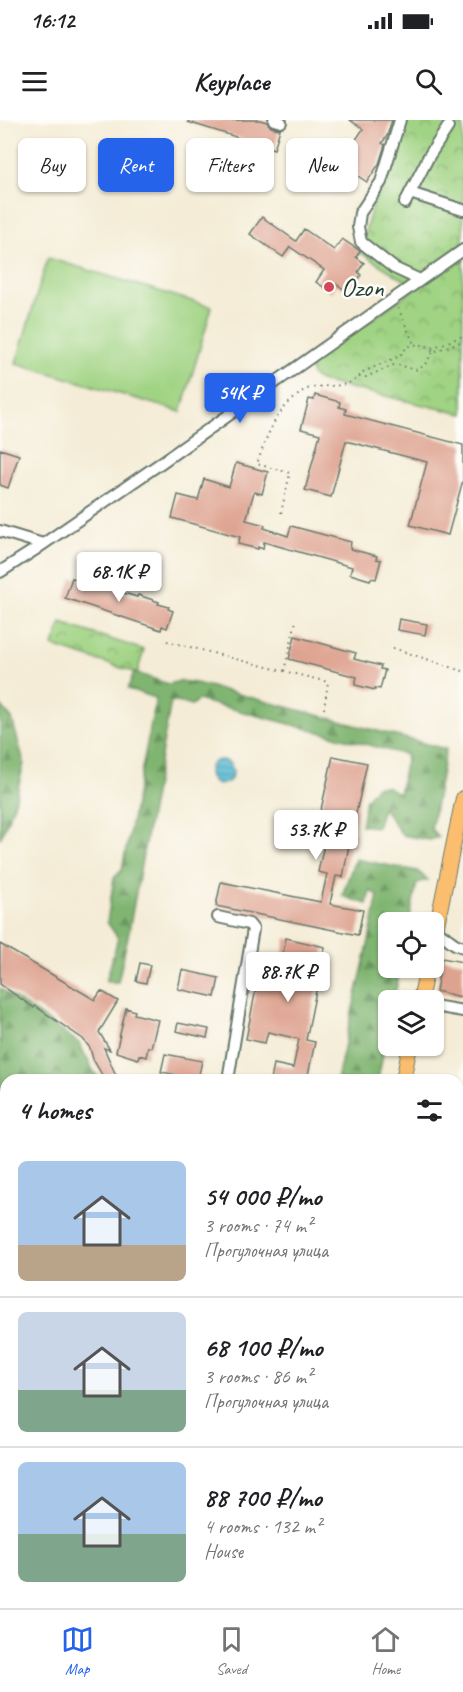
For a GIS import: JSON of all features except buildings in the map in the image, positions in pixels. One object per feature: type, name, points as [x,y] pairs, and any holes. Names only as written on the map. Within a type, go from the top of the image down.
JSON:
[{"type":"main road","points":[[440,912],[463,798]]},
{"type":"main road","points":[[404,1074],[408,1056]]},
{"type":"street","points":[[400,120],[381,182],[360,213],[358,228],[361,242],[394,267],[420,280]]},
{"type":"street","points":[[448,127],[429,156],[407,198],[463,210]]},
{"type":"street","points":[[0,572],[158,465],[463,250]]},
{"type":"street","points":[[0,531],[43,544]]},
{"type":"street","points":[[458,823],[463,836]]},
{"type":"street","points":[[218,917],[249,924],[253,929],[229,1074]]},
{"type":"street","points":[[444,939],[463,947]]},
{"type":"street","points":[[444,1008],[463,1011]]},
{"type":"path","points":[[393,299],[414,344]]},
{"type":"path","points":[[431,348],[463,336]]},
{"type":"path","points":[[449,341],[451,345]]},
{"type":"path","points":[[359,377],[366,377],[396,364],[415,370],[424,366],[433,352],[463,341]]},
{"type":"path","points":[[280,513],[290,473],[257,464],[265,440],[288,403],[306,389],[344,385],[359,377],[363,372],[400,356],[403,351],[414,344],[424,345],[431,348],[433,352]]},
{"type":"path","points":[[394,359],[396,364]]},
{"type":"path","points":[[378,366],[380,371]]},
{"type":"path","points":[[284,671],[296,621]]},
{"type":"path","points":[[167,641],[328,682],[324,709]]},
{"type":"path","points":[[393,648],[463,671]]},
{"type":"green space","points":[[398,120],[463,120],[463,244],[409,283],[359,252]]},
{"type":"green space","points":[[463,255],[463,414],[320,381],[313,376],[310,363]]},
{"type":"green space","points":[[48,258],[212,307],[181,412],[16,363]]},
{"type":"green space","points":[[61,623],[144,650],[137,673],[53,646]]},
{"type":"green space","points":[[134,672],[168,684],[180,681],[196,683],[446,749],[431,829],[438,837],[430,840],[402,835],[383,807],[377,827],[361,825],[366,799],[377,786],[388,787],[399,794],[407,755],[198,700],[192,705],[171,701],[118,982],[106,982],[118,938],[107,922],[114,878],[122,870],[156,698],[128,689]]},
{"type":"green space","points":[[0,705],[12,719],[24,763],[15,802],[0,839]]},
{"type":"green space","points":[[355,859],[417,871],[428,880],[417,883],[411,912],[378,912],[378,978],[398,978],[396,990],[378,990],[378,1056],[383,1056],[379,1074],[338,1074],[378,895],[370,891],[367,904],[342,896]]},
{"type":"green space","points":[[0,988],[79,1043],[96,1074],[0,1074]]},
{"type":"water","points":[[221,760],[230,763],[233,772],[230,781],[221,784],[212,781],[209,772],[212,763]]},
{"type":"place","name":"Ozon","points":[[329,287]]}]
